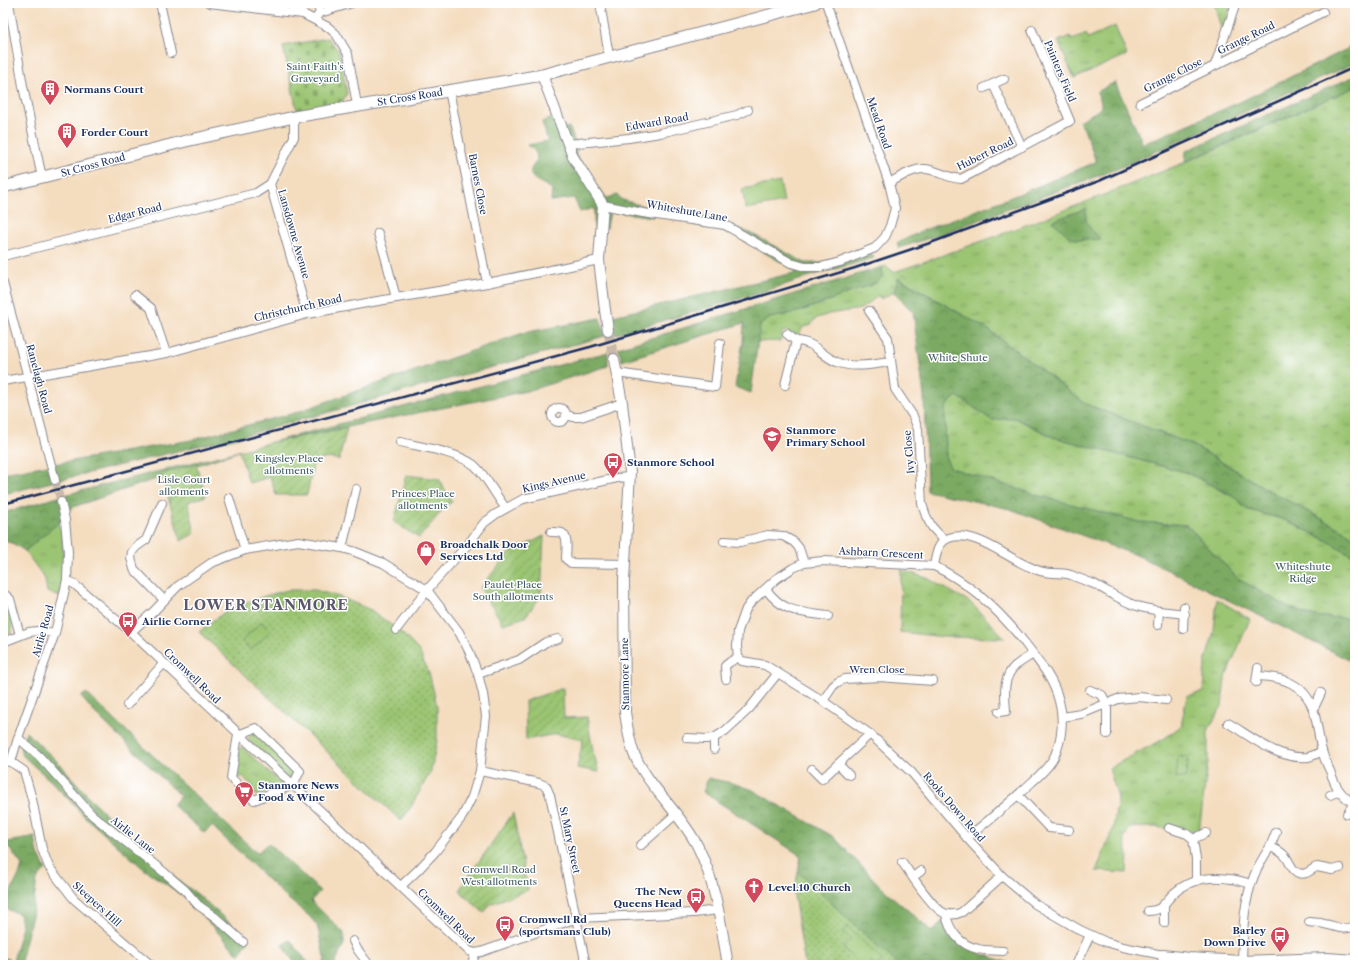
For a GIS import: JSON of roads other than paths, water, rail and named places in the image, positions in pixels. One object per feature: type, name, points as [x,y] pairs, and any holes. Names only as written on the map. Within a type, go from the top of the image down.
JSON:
[{"type":"main road","name":"St Cross Road","points":[[3,187],[186,141],[294,117],[357,105],[542,75],[609,56],[815,3]]},
{"type":"street","points":[[9,3],[23,86],[42,178]]},
{"type":"street","points":[[160,3],[171,53]]},
{"type":"street","points":[[209,3],[281,7],[303,14],[317,16],[352,3]]},
{"type":"street","points":[[317,16],[318,3]]},
{"type":"street","points":[[600,3],[609,56]]},
{"type":"street","name":"Mead Road","points":[[826,3],[889,183],[895,208],[890,226],[884,237],[875,248]]},
{"type":"street","name":"Grange Road","points":[[1215,65],[1236,3]]},
{"type":"street","name":"Grange Road","points":[[1215,65],[1323,12]]},
{"type":"street","points":[[317,16],[336,34],[345,49],[350,65],[357,105]]},
{"type":"street","name":"Painters Field","points":[[1032,30],[1070,120]]},
{"type":"street","name":"Grange Close","points":[[1140,103],[1215,65]]},
{"type":"street","points":[[542,75],[573,157],[603,205],[599,260],[608,330]]},
{"type":"street","points":[[984,88],[1004,79]]},
{"type":"street","name":"Hubert Road","points":[[993,84],[1022,147]]},
{"type":"street","name":"Barnes Close","points":[[449,90],[487,283]]},
{"type":"street","name":"Edward Road","points":[[568,144],[629,138],[660,133],[737,115],[748,110]]},
{"type":"street","name":"Lansdowne Avenue","points":[[294,117],[294,137],[270,184],[307,314]]},
{"type":"street","name":"Hubert Road","points":[[889,183],[914,170],[930,169],[951,179],[962,179],[1070,120]]},
{"type":"street","name":"Edgar Road","points":[[3,256],[254,193],[270,184]]},
{"type":"street","name":"Whiteshute Lane","points":[[603,205],[643,213],[725,225],[790,263],[805,268],[821,267],[840,262],[875,248]]},
{"type":"street","points":[[378,232],[386,256],[396,298]]},
{"type":"street","name":"Christchurch Road","points":[[3,382],[166,353],[307,314],[487,283],[599,260]]},
{"type":"street","name":"Ranelagh Road","points":[[3,283],[56,480]]},
{"type":"street","points":[[135,295],[151,308],[166,353]]},
{"type":"street","name":"Ivy Close","points":[[869,312],[888,338],[895,389],[913,416],[918,429],[922,504],[932,527],[944,540]]},
{"type":"street","points":[[787,334],[796,341],[804,341],[811,344],[832,359],[842,364],[851,366],[891,362]]},
{"type":"street","points":[[785,385],[796,341]]},
{"type":"street","points":[[617,373],[715,387],[720,343]]},
{"type":"street","name":"Stanmore Lane","points":[[614,359],[627,438],[630,476],[624,564],[625,712],[627,729],[638,761],[691,834],[705,862],[710,875],[718,910],[728,965]]},
{"type":"street","points":[[566,416],[581,417],[622,403]]},
{"type":"street","points":[[400,442],[452,455],[474,465],[505,508]]},
{"type":"street","name":"Kings Avenue","points":[[396,630],[427,590],[469,543],[484,523],[505,508],[523,499],[630,476]]},
{"type":"street","points":[[342,548],[356,489]]},
{"type":"street","points":[[229,498],[245,550]]},
{"type":"street","name":"Airlie Road","points":[[7,761],[18,738],[55,633],[67,580],[68,552],[65,520],[61,502]]},
{"type":"street","points":[[162,503],[146,540],[136,547],[132,552],[131,558],[134,569],[164,600]]},
{"type":"street","points":[[551,532],[561,533],[564,536],[566,541],[566,559],[571,563],[624,564]]},
{"type":"street","points":[[724,541],[740,542],[768,535],[782,536],[794,542],[799,548],[804,563]]},
{"type":"street","points":[[934,566],[938,548],[944,540],[950,537],[972,539],[985,543],[1031,568],[1052,573],[1070,575],[1094,584],[1128,603],[1159,611],[1185,610],[1183,629]]},
{"type":"street","points":[[131,632],[178,586],[211,563],[245,550],[298,541],[353,551],[383,563],[427,590],[459,632],[469,651],[478,674],[486,716],[480,771],[472,797],[462,817],[435,852],[401,886]]},
{"type":"street","name":"Ashbarn Crescent","points":[[738,657],[738,631],[742,617],[751,602],[784,573],[804,563],[823,560],[934,566],[950,574],[972,589],[992,606],[1009,624],[1045,669],[1053,683],[1060,702],[1062,717],[1060,737],[1055,756],[1042,773],[967,838]]},
{"type":"street","name":"Cromwell Road","points":[[67,580],[74,584],[131,632],[238,735],[469,951],[475,953],[481,952],[577,918],[694,913],[718,910]]},
{"type":"street","points":[[766,589],[781,605],[792,610],[828,616]]},
{"type":"street","points":[[3,593],[10,598],[20,635]]},
{"type":"street","points":[[1158,625],[1159,611]]},
{"type":"street","points":[[3,642],[29,632],[37,631],[55,633]]},
{"type":"street","points":[[478,674],[519,660],[546,642],[558,640]]},
{"type":"street","points":[[999,712],[1006,711],[1005,683],[1009,674],[1014,666],[1033,654]]},
{"type":"street","points":[[726,679],[725,666],[738,657]]},
{"type":"street","name":"Rooks Down Road","points":[[738,657],[742,661],[765,665],[823,701],[870,734],[912,773],[967,838],[1002,876],[1034,904],[1090,935],[1106,942],[1163,960]]},
{"type":"street","points":[[127,705],[164,663]]},
{"type":"street","points":[[687,738],[714,738],[724,731],[749,709],[778,673]]},
{"type":"street","points":[[1257,676],[1278,678],[1298,687],[1307,696],[1313,710],[1322,751],[1332,778],[1339,791],[1348,800],[1354,803],[1347,814]]},
{"type":"street","name":"Wren Close","points":[[823,701],[833,686],[845,679],[879,677],[933,681]]},
{"type":"street","name":"Wren Close","points":[[915,689],[916,680]]},
{"type":"street","points":[[1090,690],[1102,695],[1107,704],[1107,734]]},
{"type":"street","points":[[1313,710],[1321,693]]},
{"type":"street","points":[[1062,717],[1081,714],[1118,699],[1139,697],[1166,700]]},
{"type":"street","points":[[1228,723],[1258,742],[1282,754],[1296,757],[1309,757],[1322,751]]},
{"type":"street","points":[[256,728],[300,771],[293,785],[254,800],[231,778],[238,735],[256,728]]},
{"type":"street","points":[[812,769],[822,779],[870,734]]},
{"type":"street","name":"Airlie Lane","points":[[18,738],[39,756],[92,815],[165,873],[185,890],[198,905],[215,916],[243,942]]},
{"type":"street","points":[[714,738],[714,749]]},
{"type":"street","name":"Sleepers Hill","points":[[7,761],[24,771],[32,800],[42,849],[49,867],[74,899],[151,965]]},
{"type":"street","points":[[838,764],[849,775]]},
{"type":"street","name":"St Mary Street","points":[[480,771],[539,783],[546,786],[550,795],[586,965]]},
{"type":"street","points":[[1330,795],[1339,791]]},
{"type":"street","points":[[1018,795],[1049,828],[1069,830]]},
{"type":"street","points":[[640,846],[676,814]]},
{"type":"street","points":[[1169,828],[1187,834],[1193,839],[1196,859],[1196,881]]},
{"type":"street","points":[[1242,961],[1243,925],[1251,884],[1276,832]]},
{"type":"street","points":[[1193,839],[1206,833]]},
{"type":"street","points":[[1270,847],[1280,852],[1286,858],[1293,870],[1299,873],[1306,873],[1317,867],[1332,870],[1340,868]]},
{"type":"street","points":[[902,862],[933,904],[946,914],[957,914],[962,912],[1002,876]]},
{"type":"street","points":[[913,877],[921,871]]},
{"type":"street","points":[[1148,911],[1155,911],[1164,905],[1183,886],[1196,881],[1220,877],[1240,880],[1251,884]]},
{"type":"street","points":[[1164,905],[1164,923]]},
{"type":"street","points":[[946,914],[948,924],[962,942],[978,949],[1003,951]]},
{"type":"street","points":[[1308,922],[1325,924],[1340,929],[1348,929],[1355,926]]},
{"type":"street","points":[[1076,965],[1090,935]]},
{"type":"street","points":[[353,941],[369,965]]},
{"type":"street","points":[[472,965],[475,953]]},
{"type":"street","points":[[1163,960],[1189,958],[1242,961],[1327,958],[1355,960]]},
{"type":"tunnel","points":[[608,330],[614,359]]},
{"type":"tunnel","points":[[55,480],[61,502]]},
{"type":"railway","points":[[3,504],[590,347],[855,268],[933,242],[1099,181],[1355,67]]},
{"type":"place","name":"Normans Court","points":[[50,106]]},
{"type":"place","name":"Forder Court","points":[[67,149]]},
{"type":"place","name":"Stanmore Primary School","points":[[772,453]]},
{"type":"place","name":"Stanmore School","points":[[613,479]]},
{"type":"place","name":"Broadchalk Door Services Ltd","points":[[426,567]]},
{"type":"place","name":"Airlie Corner","points":[[128,638]]},
{"type":"place","name":"Stanmore News Food & Wine","points":[[244,808]]},
{"type":"place","name":"Level.10 Church","points":[[754,904]]},
{"type":"place","name":"The New Queens Head","points":[[696,914]]},
{"type":"place","name":"Cromwell Rd (sportsmans Club)","points":[[505,942]]},
{"type":"place","name":"Barley Down Drive","points":[[1280,953]]},
{"type":"district","name":"LOWER STANMORE","points":[[266,605]]},
{"type":"park label","name":"Saint Faith's Graveyard","points":[[315,72]]},
{"type":"park label","name":"White Shute","points":[[958,357]]},
{"type":"park label","name":"Kingsley Place allotments","points":[[289,464]]},
{"type":"park label","name":"Lisle Court allotments","points":[[184,484]]},
{"type":"park label","name":"Princes Place allotments","points":[[423,498]]},
{"type":"park label","name":"Whiteshute Ridge","points":[[1303,572]]},
{"type":"park label","name":"Paulet Place South allotments","points":[[513,590]]},
{"type":"park label","name":"Cromwell Road West allotments","points":[[499,874]]}]
